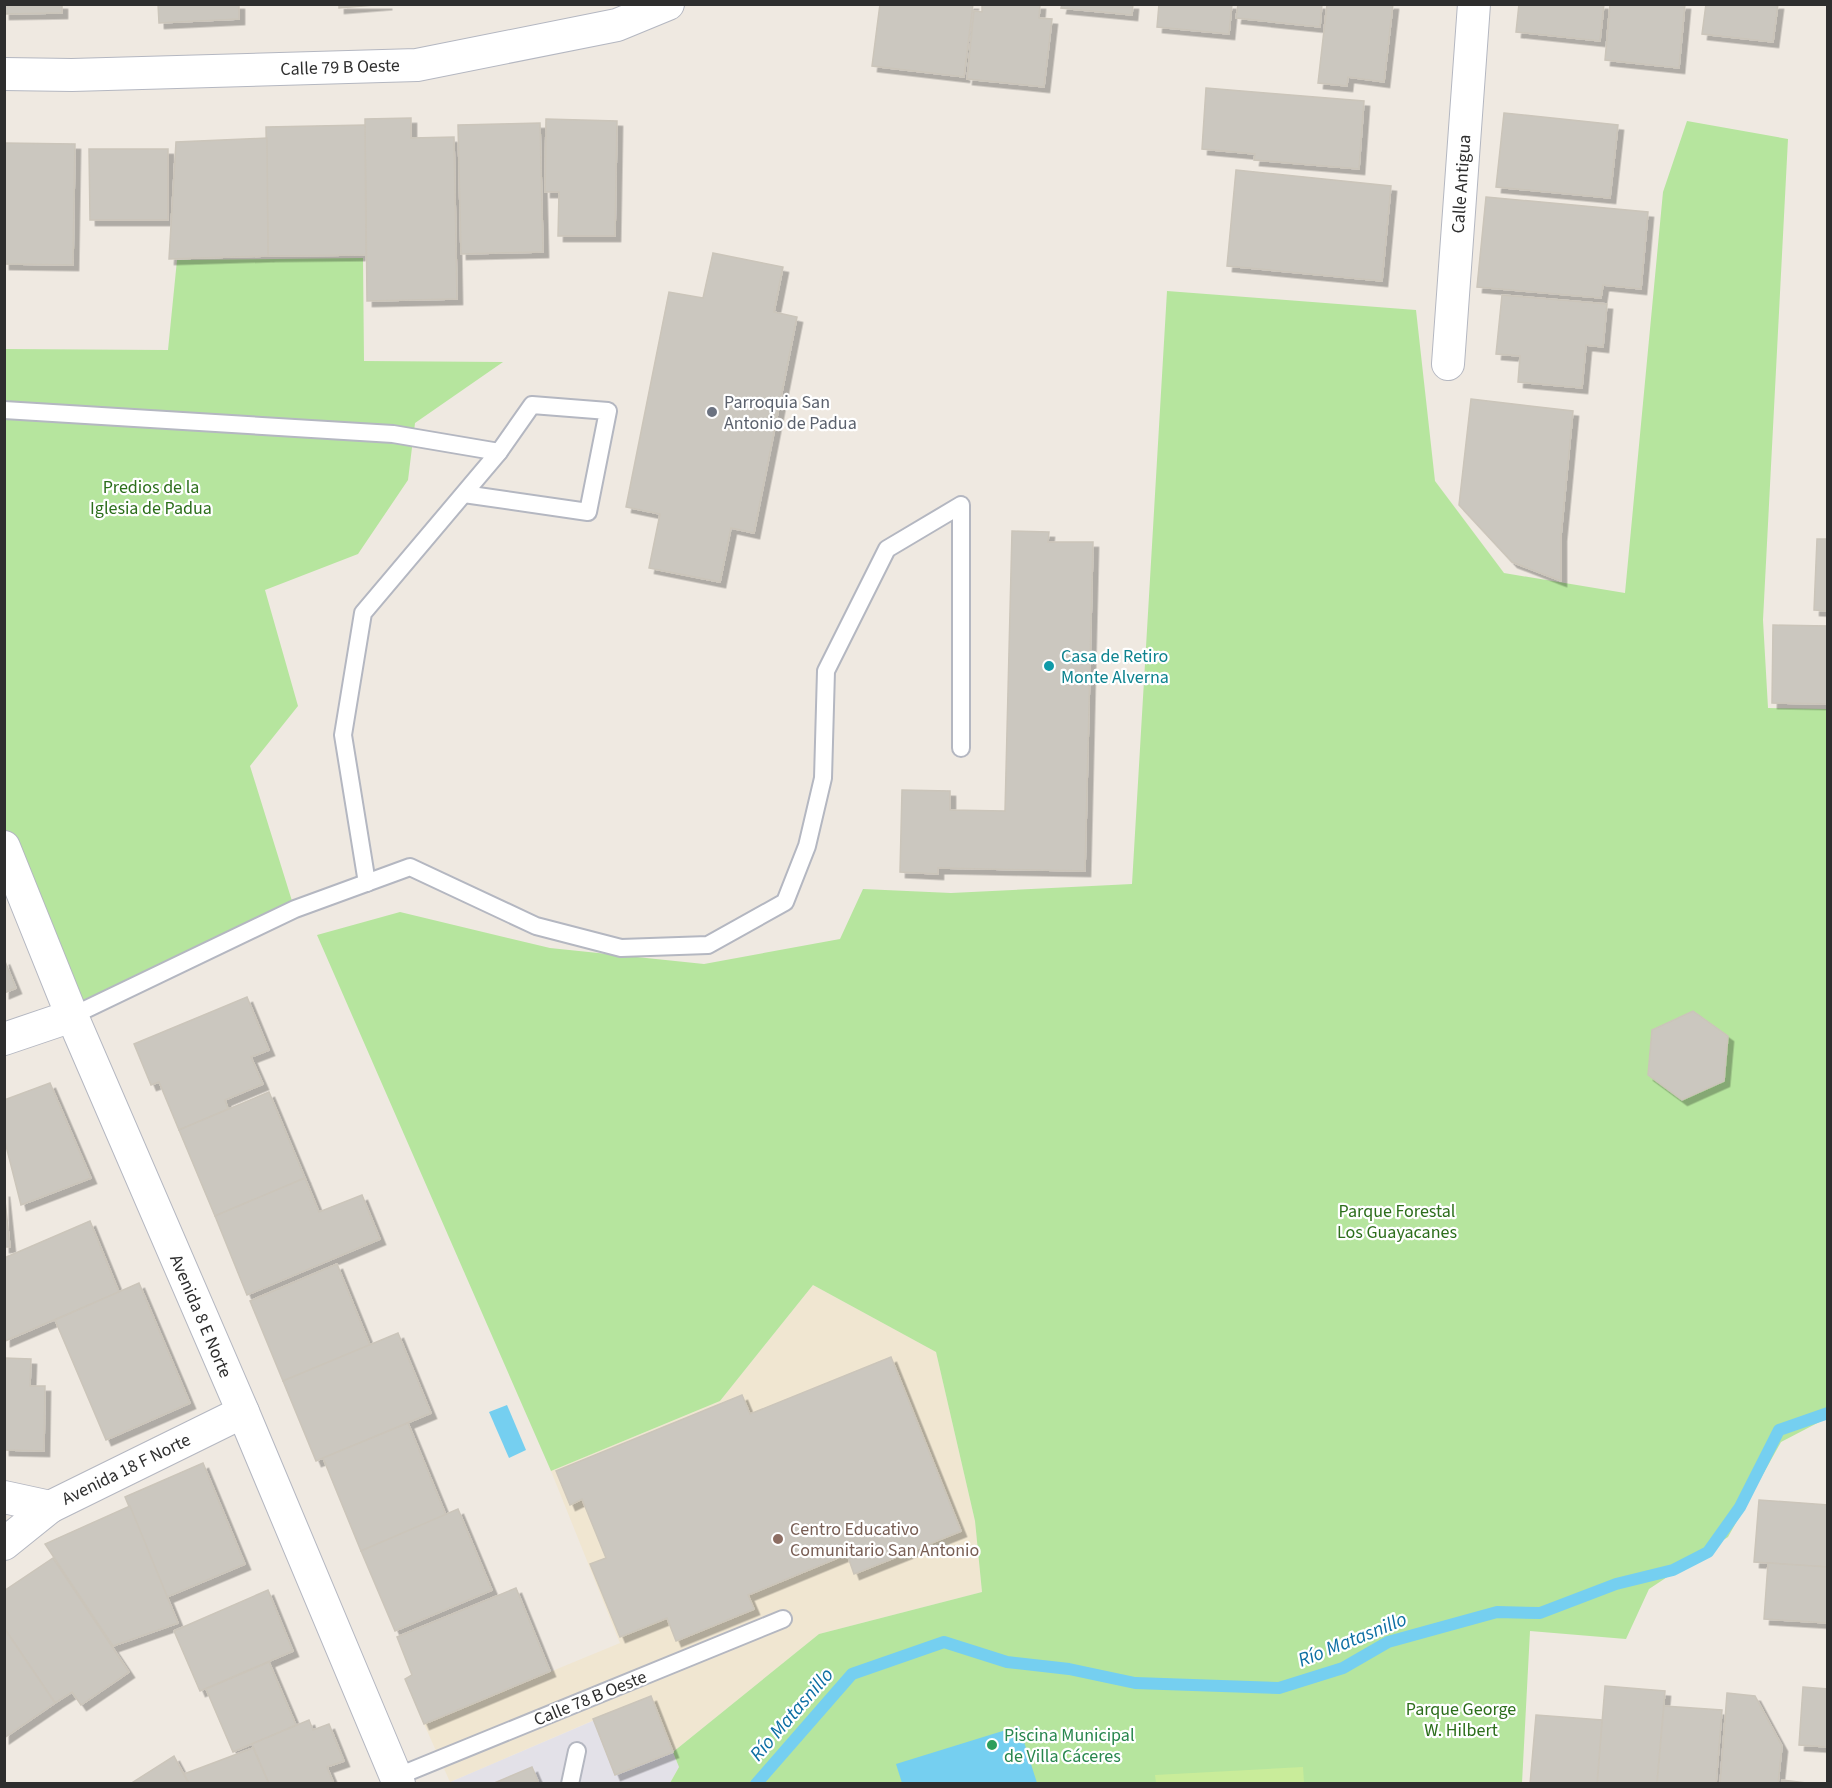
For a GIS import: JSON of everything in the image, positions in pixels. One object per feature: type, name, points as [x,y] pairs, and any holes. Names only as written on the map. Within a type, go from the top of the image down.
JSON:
[{"type":"street","name":"Calle 79 B Oeste","points":[[4,74],[72,75],[417,65],[617,25],[669,4]]},
{"type":"street","name":"Calle Antigua","points":[[1448,364],[1474,4]]},
{"type":"street","name":"Avenida 8 E Norte","points":[[4,847],[72,1016],[243,1412],[398,1780]]},
{"type":"street","points":[[4,1039],[72,1016]]},
{"type":"street","name":"Avenida 18 F Norte","points":[[4,1497],[50,1507],[243,1412]]},
{"type":"street","points":[[4,1544],[50,1507]]},
{"type":"lane","points":[[367,883],[344,735],[363,614],[499,452],[532,405],[608,411],[588,512],[464,494]]},
{"type":"lane","points":[[4,410],[393,434],[499,452]]},
{"type":"lane","points":[[72,1016],[295,909],[410,867],[536,926],[621,948],[708,945],[785,902],[807,846],[824,778],[826,670],[887,549],[961,505],[961,748]]},
{"type":"lane","name":"Calle 78 B Oeste","points":[[398,1780],[783,1619]]},
{"type":"lane","points":[[570,1784],[577,1751]]},
{"type":"shaded area","name":"Centro Educativo Comunitario San Antonio","points":[[813,1285],[936,1352],[975,1521],[982,1592],[819,1634],[673,1752],[650,1696],[450,1782],[424,1724],[620,1643],[551,1471],[720,1401]]},
{"type":"shaded area","points":[[651,1696],[679,1767],[670,1783],[450,1782]]},
{"type":"green space","name":"Parque Forestal Los Guayacanes","points":[[1687,121],[1788,139],[1763,620],[1768,708],[1827,709],[1827,1418],[1781,1442],[1728,1537],[1649,1589],[1626,1639],[1530,1631],[1522,1783],[670,1783],[679,1767],[673,1752],[819,1634],[982,1592],[975,1521],[936,1352],[813,1285],[720,1401],[551,1471],[317,935],[400,912],[550,948],[704,964],[840,939],[863,889],[951,893],[1132,884],[1167,291],[1416,310],[1435,481],[1504,573],[1625,593],[1663,192]]},
{"type":"green space","name":"Predios de la Iglesia de Padua","points":[[363,258],[364,361],[503,362],[415,423],[408,480],[358,554],[265,590],[298,706],[250,766],[292,901],[72,1016],[5,847],[5,349],[168,350],[177,260]]},
{"type":"green space","points":[[1303,1767],[1304,1783],[1156,1783],[1155,1775]]},
{"type":"water","points":[[507,1405],[526,1450],[509,1458],[489,1412]]},
{"type":"water","name":"Piscina Municipal de Villa Cáceres","points":[[1019,1726],[1037,1783],[902,1783],[896,1764]]},
{"type":"building","points":[[4,4],[62,4],[62,13],[4,14]]},
{"type":"building","points":[[158,4],[239,4],[239,19],[159,23]]},
{"type":"building","points":[[339,4],[387,4],[339,8]]},
{"type":"building","points":[[880,4],[973,4],[964,77],[872,66]]},
{"type":"building","points":[[982,4],[1040,4],[1039,18],[1052,19],[1044,87],[967,79],[974,11],[982,12]]},
{"type":"building","points":[[1062,4],[1133,4],[1132,15],[1061,8]]},
{"type":"building","points":[[1159,4],[1232,4],[1229,34],[1157,27]]},
{"type":"building","points":[[1238,4],[1322,4],[1320,27],[1236,18]]},
{"type":"building","points":[[1327,4],[1393,4],[1384,82],[1348,77],[1347,86],[1318,83]]},
{"type":"building","points":[[1519,4],[1604,4],[1600,41],[1516,32]]},
{"type":"building","points":[[1610,4],[1685,4],[1679,68],[1605,60]]},
{"type":"building","points":[[1706,4],[1778,4],[1773,42],[1702,34]]},
{"type":"building","points":[[1206,88],[1364,101],[1359,169],[1254,160],[1255,154],[1202,149]]},
{"type":"building","points":[[1504,113],[1618,125],[1610,198],[1496,187]]},
{"type":"building","points":[[411,118],[411,138],[454,137],[457,299],[367,301],[365,119]]},
{"type":"building","points":[[546,119],[617,121],[615,236],[558,236],[559,192],[545,192]]},
{"type":"building","points":[[540,123],[543,252],[461,254],[458,125]]},
{"type":"building","points":[[365,125],[366,255],[268,256],[266,127]]},
{"type":"building","points":[[267,138],[268,256],[169,259],[176,142]]},
{"type":"building","points":[[4,143],[75,144],[73,265],[4,264]]},
{"type":"building","points":[[89,149],[168,149],[168,220],[90,220]]},
{"type":"building","points":[[1236,170],[1391,186],[1382,281],[1227,266]]},
{"type":"building","points":[[1486,197],[1648,212],[1641,289],[1603,285],[1601,298],[1477,287]]},
{"type":"building","name":"Parroquia San Antonio de Padua","points":[[713,253],[783,267],[774,312],[797,317],[754,533],[731,528],[720,582],[649,568],[660,514],[626,507],[669,292],[703,298]]},
{"type":"building","points":[[1502,295],[1607,304],[1603,347],[1586,345],[1582,388],[1518,382],[1520,356],[1496,354]]},
{"type":"building","points":[[1471,399],[1573,411],[1561,536],[1561,581],[1512,562],[1459,505]]},
{"type":"building","name":"Casa de Retiro Monte Alverna","points":[[1012,531],[1049,532],[1048,542],[1093,542],[1085,871],[938,868],[938,874],[900,872],[902,790],[950,791],[950,810],[1005,811]]},
{"type":"building","points":[[1817,539],[1828,539],[1828,611],[1814,610]]},
{"type":"building","points":[[1773,625],[1828,626],[1828,704],[1772,703]]},
{"type":"building","points":[[4,959],[16,988],[4,993]]},
{"type":"building","points":[[247,997],[269,1050],[251,1057],[263,1084],[225,1100],[228,1109],[179,1130],[159,1082],[151,1085],[134,1044]]},
{"type":"building","points":[[1693,1011],[1728,1036],[1724,1081],[1682,1100],[1648,1075],[1652,1030]]},
{"type":"building","points":[[50,1083],[91,1178],[21,1205],[4,1138],[4,1100]]},
{"type":"building","points":[[269,1092],[305,1178],[215,1216],[179,1130]]},
{"type":"building","points":[[305,1178],[319,1212],[362,1195],[380,1239],[247,1295],[215,1216]]},
{"type":"building","points":[[4,1191],[10,1247],[4,1247]]},
{"type":"building","points":[[90,1221],[119,1292],[5,1341],[4,1258]]},
{"type":"building","points":[[337,1264],[370,1345],[283,1381],[250,1301]]},
{"type":"building","points":[[139,1283],[190,1403],[106,1440],[55,1320]]},
{"type":"building","points":[[398,1333],[431,1413],[316,1461],[283,1381]]},
{"type":"building","points":[[891,1357],[961,1531],[854,1574],[847,1554],[748,1595],[754,1609],[676,1641],[667,1618],[620,1637],[590,1564],[606,1558],[582,1499],[570,1505],[556,1471],[742,1395],[750,1414]]},
{"type":"building","points":[[4,1358],[31,1359],[30,1386],[45,1386],[44,1451],[4,1450]]},
{"type":"building","points":[[408,1423],[446,1515],[361,1551],[323,1458]]},
{"type":"building","points":[[203,1463],[245,1564],[167,1597],[125,1497]]},
{"type":"building","points":[[1759,1500],[1828,1505],[1828,1567],[1754,1562]]},
{"type":"building","points":[[130,1506],[178,1623],[113,1646],[45,1544]]},
{"type":"building","points":[[458,1509],[492,1590],[395,1631],[361,1551]]},
{"type":"building","points":[[53,1558],[129,1672],[81,1705],[72,1692],[55,1703],[4,1628],[4,1591]]},
{"type":"building","points":[[1768,1563],[1828,1567],[1828,1623],[1764,1619]]},
{"type":"building","points":[[516,1588],[550,1671],[424,1724],[405,1679],[412,1675],[397,1637]]},
{"type":"building","points":[[268,1590],[293,1651],[200,1691],[174,1631]]},
{"type":"building","points":[[4,1628],[55,1703],[4,1738]]},
{"type":"building","points":[[269,1662],[296,1725],[233,1752],[206,1689]]},
{"type":"building","points":[[1605,1686],[1665,1691],[1657,1784],[1597,1784]]},
{"type":"building","points":[[1803,1687],[1828,1689],[1828,1747],[1799,1745]]},
{"type":"building","points":[[1727,1693],[1755,1696],[1782,1746],[1778,1784],[1720,1784]]},
{"type":"building","points":[[651,1696],[673,1752],[615,1775],[593,1719]]},
{"type":"building","points":[[1664,1706],[1722,1710],[1716,1784],[1657,1784]]},
{"type":"building","points":[[1536,1715],[1602,1720],[1597,1784],[1530,1784]]},
{"type":"building","points":[[309,1720],[313,1730],[329,1724],[344,1761],[327,1767],[334,1784],[269,1784],[252,1744]]},
{"type":"building","points":[[253,1748],[269,1784],[189,1784],[184,1774]]},
{"type":"building","points":[[174,1756],[189,1784],[130,1784]]},
{"type":"building","points":[[532,1767],[538,1781],[532,1784],[492,1784]]},
{"type":"building","points":[[1782,1780],[1815,1784],[1782,1784]]},
{"type":"waterway","name":"Río Matasnillo","points":[[756,1784],[852,1674],[944,1642],[1007,1662],[1069,1669],[1135,1683],[1279,1688],[1343,1668],[1388,1642],[1497,1612],[1540,1613],[1616,1584],[1673,1570],[1708,1552],[1740,1507],[1779,1430],[1828,1413]]},
{"type":"place","name":"Parroquia San Antonio de Padua","points":[[712,412]]},
{"type":"place","name":"Casa de Retiro Monte Alverna","points":[[1049,666]]},
{"type":"place","name":"Centro Educativo Comunitario San Antonio","points":[[778,1539]]},
{"type":"place","name":"Piscina Municipal de Villa Cáceres","points":[[992,1745]]},
{"type":"park label","name":"Parque George W. Hilbert","points":[[1461,1719]]}]
